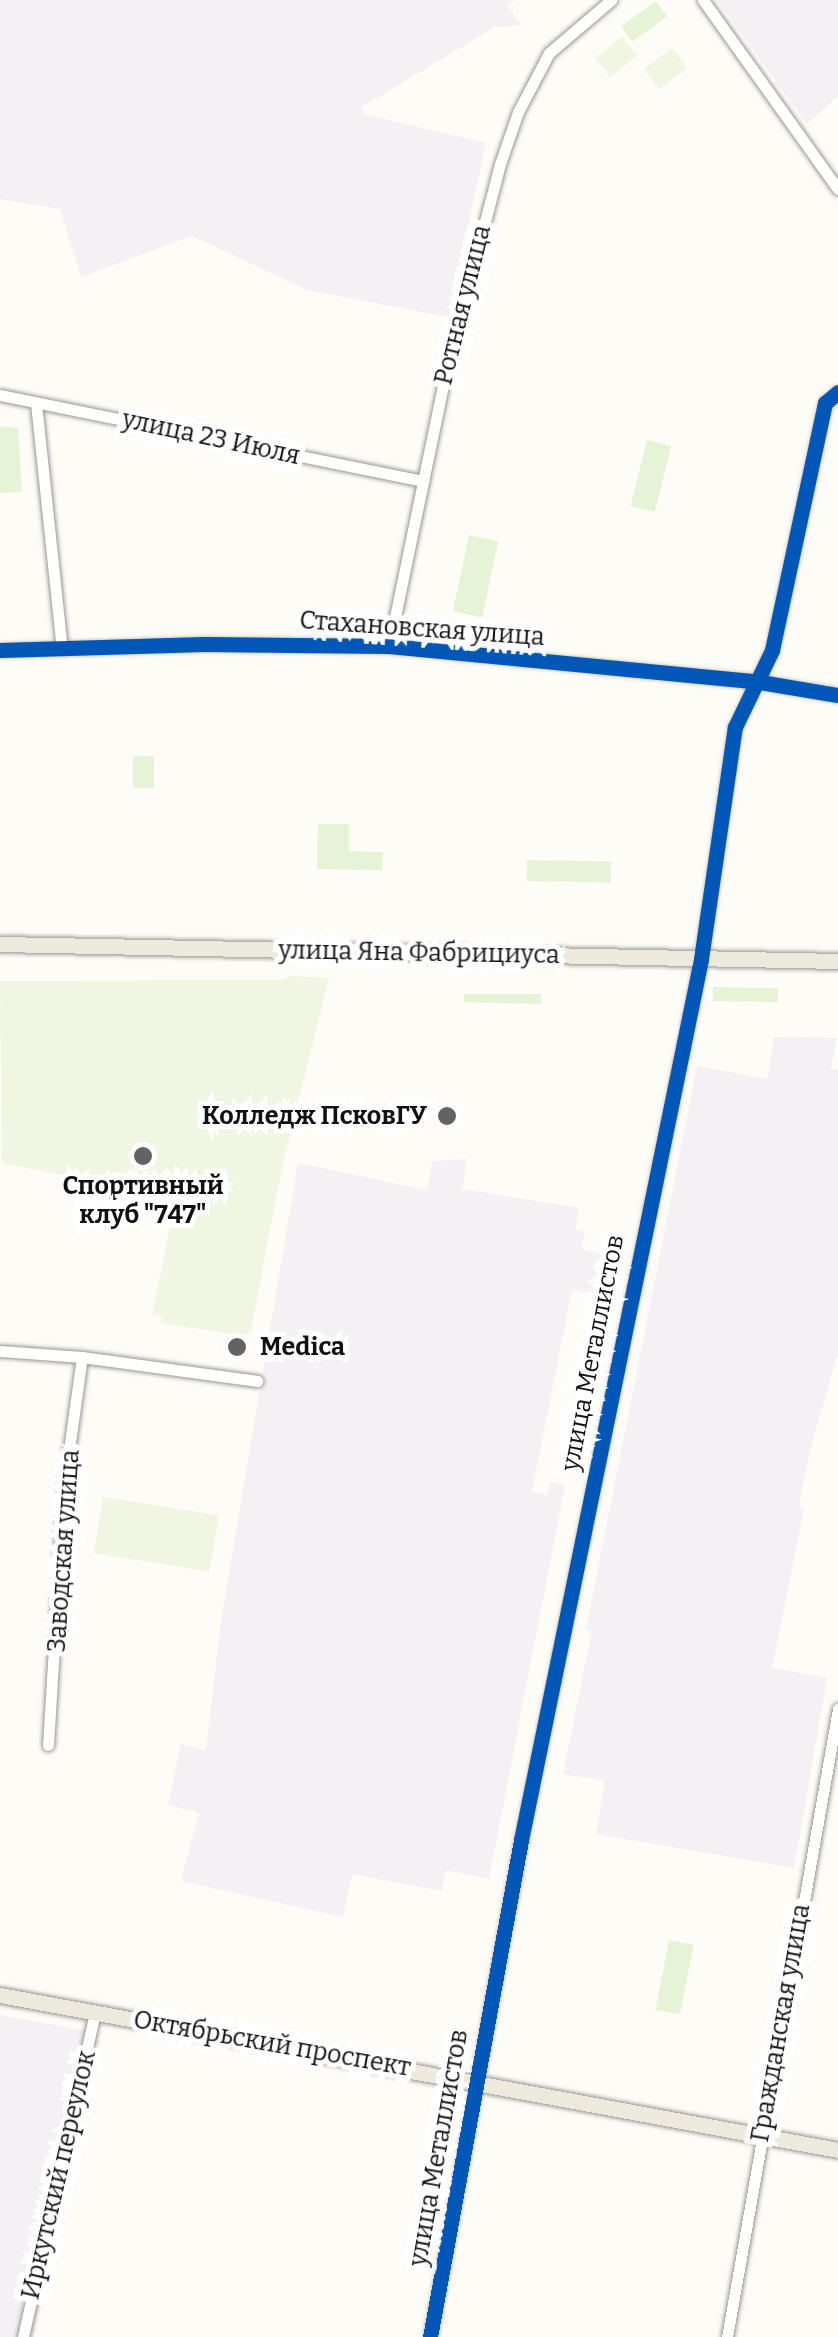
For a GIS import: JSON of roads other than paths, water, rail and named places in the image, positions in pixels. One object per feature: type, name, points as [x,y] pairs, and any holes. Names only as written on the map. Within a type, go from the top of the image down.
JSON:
[{"type":"main road","name":"улица Яна Фабрициуса","points":[[0,944],[838,961]]},
{"type":"main road","name":"Октябрьский проспект","points":[[0,1994],[838,2150]]},
{"type":"street","name":"Ротная улица","points":[[389,646],[474,252],[518,112],[549,53],[611,0]]},
{"type":"street","points":[[703,0],[838,189]]},
{"type":"street","name":"улица Металлистов","points":[[430,2337],[476,2082],[700,958],[735,727],[772,650],[826,403],[838,392]]},
{"type":"street","name":"улица 23 Июля","points":[[0,395],[423,481]]},
{"type":"street","points":[[36,402],[62,650]]},
{"type":"street","name":"Стахановская улица","points":[[0,650],[204,644],[389,646],[754,681],[838,695]]},
{"type":"street","points":[[0,1351],[82,1356],[257,1381]]},
{"type":"street","name":"Заводская улица","points":[[48,1745],[57,1660],[64,1486],[82,1356]]},
{"type":"street","name":"Гражданская улица","points":[[726,2337],[838,1709]]},
{"type":"street","name":"Иркутский переулок","points":[[23,2337],[95,2012]]},
{"type":"place","name":"Колледж ПсковГУ","points":[[447,1116]]},
{"type":"place","name":"Спортивный клуб \"747\"","points":[[143,1156]]},
{"type":"place","name":"Medica","points":[[237,1347]]}]
